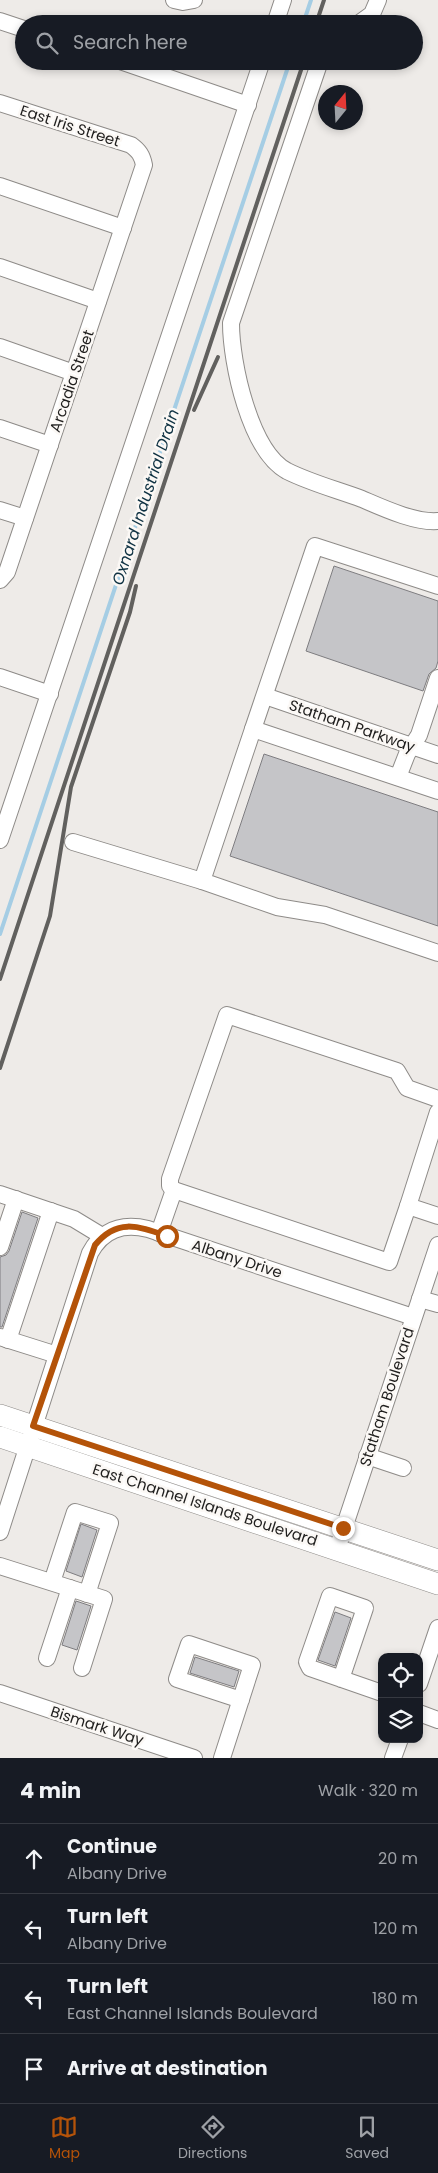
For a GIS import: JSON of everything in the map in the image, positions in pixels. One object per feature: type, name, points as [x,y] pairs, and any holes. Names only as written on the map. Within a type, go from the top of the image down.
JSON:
[{"type":"main road","name":"East Channel Islands Boulevard","points":[[0,1415],[30,1436],[337,1549],[438,1584]]},
{"type":"main road","name":"East Channel Islands Boulevard","points":[[0,1436],[30,1436],[343,1528],[438,1560]]},
{"type":"street","points":[[174,0],[183,2],[194,0]]},
{"type":"street","points":[[278,15],[282,0]]},
{"type":"street","points":[[371,15],[378,0]]},
{"type":"street","points":[[0,20],[15,26]]},
{"type":"street","points":[[146,70],[248,105]]},
{"type":"street","points":[[0,840],[259,70]]},
{"type":"street","points":[[317,70],[231,323],[231,337],[237,376],[254,430],[268,456],[286,470],[393,511],[430,522],[438,521]]},
{"type":"street","name":"East Iris Street","points":[[0,103],[131,145],[138,150],[142,157],[144,165],[140,179]]},
{"type":"street","name":"Arcadia Street","points":[[0,580],[7,572],[140,179]]},
{"type":"street","points":[[0,186],[123,228]]},
{"type":"street","points":[[0,267],[98,301]]},
{"type":"street","points":[[0,347],[74,373]]},
{"type":"street","points":[[0,428],[50,445]]},
{"type":"street","points":[[0,510],[25,518]]},
{"type":"street","points":[[202,881],[315,546],[438,586]]},
{"type":"street","points":[[0,677],[50,694]]},
{"type":"street","points":[[398,777],[407,754],[418,735],[438,678]]},
{"type":"street","name":"Statham Parkway","points":[[265,696],[438,755]]},
{"type":"street","points":[[253,729],[438,791]]},
{"type":"street","points":[[73,842],[202,881],[277,907],[325,915],[438,953]]},
{"type":"street","points":[[438,1099],[407,1088],[397,1071],[228,1015],[170,1179],[170,1186],[174,1190],[389,1262],[438,1112]]},
{"type":"street","points":[[159,1233],[174,1190]]},
{"type":"street","points":[[0,1194],[74,1219],[102,1236],[90,1253],[0,1532]]},
{"type":"street","points":[[0,1247],[16,1199]]},
{"type":"street","points":[[408,1206],[438,1216]]},
{"type":"street","points":[[51,1211],[4,1339],[57,1355]]},
{"type":"street","name":"Albany Drive","points":[[102,1236],[122,1226],[140,1227],[413,1317]]},
{"type":"street","name":"Statham Boulevard","points":[[337,1549],[413,1317],[420,1299],[432,1281],[438,1245]]},
{"type":"street","points":[[420,1299],[438,1304]]},
{"type":"street","points":[[367,1456],[403,1468]]},
{"type":"street","points":[[52,1582],[75,1512],[110,1523],[87,1594]]},
{"type":"street","points":[[0,1566],[104,1599],[82,1668]]},
{"type":"street","points":[[47,1658],[70,1588]]},
{"type":"street","points":[[341,1679],[365,1608],[330,1596],[307,1662],[310,1668],[341,1679],[378,1692]]},
{"type":"street","points":[[423,1672],[438,1628]]},
{"type":"street","points":[[222,1758],[241,1700],[252,1665],[189,1644],[177,1679],[241,1700]]},
{"type":"street","name":"Bismark Way","points":[[0,1693],[194,1758]]},
{"type":"street","points":[[423,1714],[438,1720]]},
{"type":"street","points":[[394,1758],[399,1743]]},
{"type":"building","points":[[334,566],[438,601],[438,661],[436,668],[429,674],[423,691],[306,651]]},
{"type":"building","points":[[264,754],[438,812],[438,926],[230,856]]},
{"type":"building","points":[[22,1212],[38,1218],[2,1327],[0,1327],[0,1257],[6,1255],[9,1251]]},
{"type":"building","points":[[81,1524],[97,1530],[82,1577],[66,1571]]},
{"type":"building","points":[[76,1601],[91,1606],[77,1650],[62,1645]]},
{"type":"building","points":[[335,1612],[351,1618],[335,1666],[318,1660]]},
{"type":"building","points":[[195,1657],[239,1671],[234,1687],[190,1673]]},
{"type":"waterway","name":"Oxnard Industrial Drain","points":[[306,15],[311,0]]},
{"type":"waterway","name":"Oxnard Industrial Drain","points":[[0,934],[287,70]]},
{"type":"railway","points":[[319,15],[324,0]]},
{"type":"railway","points":[[0,979],[301,70]]},
{"type":"railway","points":[[194,410],[218,357]]},
{"type":"railway","points":[[0,1068],[50,916],[71,787],[130,612],[136,586]]},
{"type":"route","points":[[167,1236],[140,1227],[122,1226],[102,1236],[95,1245],[90,1253],[33,1426],[343,1528]]}]
